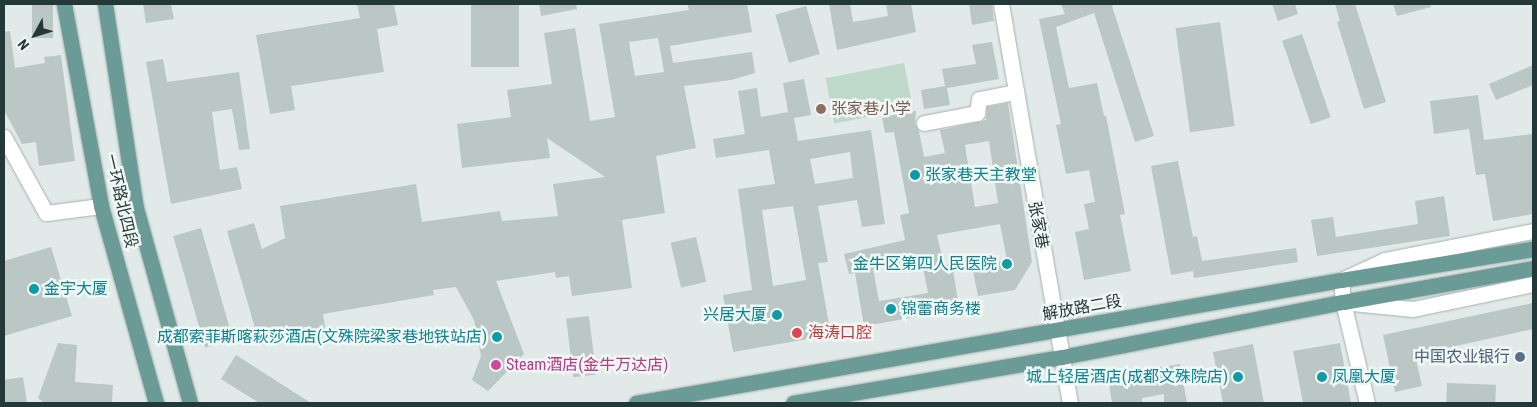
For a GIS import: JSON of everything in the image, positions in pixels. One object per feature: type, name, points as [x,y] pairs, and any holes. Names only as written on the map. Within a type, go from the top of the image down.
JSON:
[{"type":"main road","name":"一环路北四段","points":[[64,4],[101,206],[156,403]]},
{"type":"main road","name":"一环路北四段","points":[[105,4],[136,208],[190,403]]},
{"type":"main road","name":"解放路二段","points":[[636,403],[1341,280],[1533,249]]},
{"type":"main road","points":[[793,403],[1062,357],[1343,302],[1533,268]]},
{"type":"street","name":"张家巷","points":[[1001,4],[1056,331],[1070,403]]},
{"type":"street","points":[[924,123],[977,113],[979,99],[1016,92]]},
{"type":"street","points":[[4,137],[46,213],[101,206]]},
{"type":"street","points":[[1367,403],[1343,302],[1341,280],[1385,260],[1533,230]]},
{"type":"street","points":[[1343,302],[1413,308],[1533,284]]},
{"type":"green space","points":[[904,63],[913,108],[834,123],[825,78]]},
{"type":"building","points":[[32,4],[53,4],[53,38],[32,38]]},
{"type":"building","points":[[143,4],[171,4],[174,19],[146,23]]},
{"type":"building","points":[[357,4],[394,4],[398,25],[377,29],[384,72],[291,86],[295,110],[270,114],[256,35],[360,18]]},
{"type":"building","points":[[471,4],[519,4],[519,67],[471,67]]},
{"type":"building","points":[[539,4],[576,4],[577,9],[541,16]]},
{"type":"building","points":[[687,4],[747,4],[752,32],[670,46],[673,63],[752,52],[755,73],[731,80],[684,86],[696,148],[656,156],[665,213],[622,220],[632,288],[572,296],[569,276],[556,278],[555,272],[496,281],[524,354],[488,391],[472,380],[481,356],[474,320],[456,287],[433,290],[434,295],[323,314],[326,334],[305,338],[294,332],[259,342],[227,231],[254,223],[262,249],[285,238],[280,206],[416,184],[422,222],[500,211],[502,221],[558,216],[553,184],[605,177],[547,138],[550,158],[462,168],[457,124],[511,117],[507,90],[552,84],[544,33],[575,28],[590,121],[615,117],[599,24],[689,10]],"holes":[[[658,38],[664,72],[635,76],[629,42]]]},
{"type":"building","points":[[829,4],[850,4],[853,22],[888,16],[886,4],[911,4],[916,32],[837,50]]},
{"type":"building","points":[[969,4],[992,4],[994,21],[972,25]]},
{"type":"building","points":[[1061,4],[1116,4],[1112,6],[1154,136],[1135,142],[1094,13],[1056,27],[1069,88],[1097,83],[1104,116],[1106,116],[1125,214],[1120,215],[1131,271],[1084,280],[1075,232],[1089,229],[1084,204],[1095,202],[1089,170],[1066,174],[1056,125],[1061,124],[1039,19],[1065,14]]},
{"type":"building","points":[[1272,4],[1295,4],[1298,14],[1278,21]]},
{"type":"building","points":[[1335,4],[1355,4],[1386,102],[1364,109],[1337,22],[1340,21]]},
{"type":"building","points":[[1393,4],[1430,4],[1431,7],[1397,16]]},
{"type":"building","points":[[806,6],[820,54],[789,63],[775,15]]},
{"type":"building","points":[[1220,22],[1235,126],[1190,132],[1175,28]]},
{"type":"building","points":[[10,31],[15,68],[45,63],[44,57],[61,55],[75,161],[39,166],[36,142],[22,144],[4,110],[4,32]]},
{"type":"building","points":[[1302,34],[1331,117],[1311,124],[1282,41]]},
{"type":"building","points":[[992,42],[999,79],[947,88],[950,105],[924,109],[921,90],[945,86],[942,69],[976,64],[972,45]]},
{"type":"building","points":[[163,59],[167,82],[239,72],[250,149],[239,150],[232,109],[212,112],[220,170],[237,167],[242,189],[171,204],[146,62]]},
{"type":"building","points":[[1533,65],[1533,85],[1496,100],[1489,84]]},
{"type":"building","points":[[804,79],[811,115],[794,118],[798,141],[871,130],[885,224],[862,227],[857,200],[818,206],[828,262],[818,263],[831,335],[733,352],[723,295],[752,290],[738,189],[775,184],[769,150],[716,158],[713,139],[745,134],[738,91],[757,88],[761,117],[788,112],[783,83]],"holes":[[[850,152],[853,178],[815,184],[810,159]],[[793,206],[806,280],[773,286],[762,210]]]},
{"type":"building","points":[[1478,95],[1484,140],[1533,134],[1533,214],[1493,221],[1485,174],[1476,175],[1469,129],[1434,134],[1430,101]]},
{"type":"building","points":[[1008,103],[1032,262],[1015,290],[978,296],[972,266],[1007,260],[1000,224],[937,235],[944,265],[952,264],[958,301],[920,308],[922,316],[864,326],[855,273],[849,274],[844,254],[905,240],[900,215],[909,213],[894,132],[885,133],[882,117],[916,111],[915,124],[919,131],[924,157],[945,153],[940,130],[986,120],[987,107]],"holes":[[[989,141],[998,203],[975,207],[965,145]],[[906,261],[907,265],[922,262],[928,293],[879,301],[873,269]]]},
{"type":"building","points":[[1178,161],[1193,237],[1197,236],[1202,261],[1296,248],[1298,262],[1194,278],[1193,271],[1171,275],[1151,166]]},
{"type":"building","points":[[1444,196],[1450,236],[1317,256],[1311,220],[1333,217],[1336,237],[1418,224],[1415,201]]},
{"type":"building","points":[[201,228],[233,340],[205,347],[173,236]]},
{"type":"building","points":[[696,237],[706,282],[681,288],[671,243]]},
{"type":"building","name":"金宇大厦","points":[[51,247],[72,316],[4,336],[4,261]]},
{"type":"building","points":[[1533,303],[1533,329],[1415,355],[1422,386],[1395,392],[1383,335]]},
{"type":"building","points":[[589,316],[596,375],[573,377],[566,319]]},
{"type":"building","points":[[58,343],[77,345],[75,382],[113,385],[112,403],[44,403],[38,398]]},
{"type":"building","name":"凤凰大厦","points":[[1340,343],[1351,403],[1303,403],[1293,351]]},
{"type":"building","name":"城上轻居酒店(成都文殊院店)","points":[[1253,344],[1264,403],[1223,403],[1213,352]]},
{"type":"building","points":[[236,355],[311,403],[259,403],[221,379]]},
{"type":"building","points":[[1180,364],[1187,403],[1164,403],[1164,394],[1142,398],[1142,403],[1112,403],[1108,376]]},
{"type":"building","points":[[23,377],[27,403],[4,403],[4,380]]},
{"type":"building","points":[[1447,383],[1496,385],[1495,403],[1446,403]]},
{"type":"place","name":"张家巷小学","points":[[821,109]]},
{"type":"place","name":"张家巷天主教堂","points":[[915,175]]},
{"type":"place","name":"金牛区第四人民医院","points":[[1007,264]]},
{"type":"place","name":"金宇大厦","points":[[34,289]]},
{"type":"place","name":"锦蕾商务楼","points":[[891,309]]},
{"type":"place","name":"兴居大厦","points":[[777,315]]},
{"type":"place","name":"海涛口腔","points":[[797,333]]},
{"type":"place","name":"成都索菲斯喀萩莎酒店(文殊院梁家巷地铁站店)","points":[[497,337]]},
{"type":"place","name":"中国农业银行","points":[[1520,357]]},
{"type":"place","name":"Steam酒店(金牛万达店)","points":[[496,365]]},
{"type":"place","name":"城上轻居酒店(成都文殊院店)","points":[[1238,377]]},
{"type":"place","name":"凤凰大厦","points":[[1322,377]]}]
